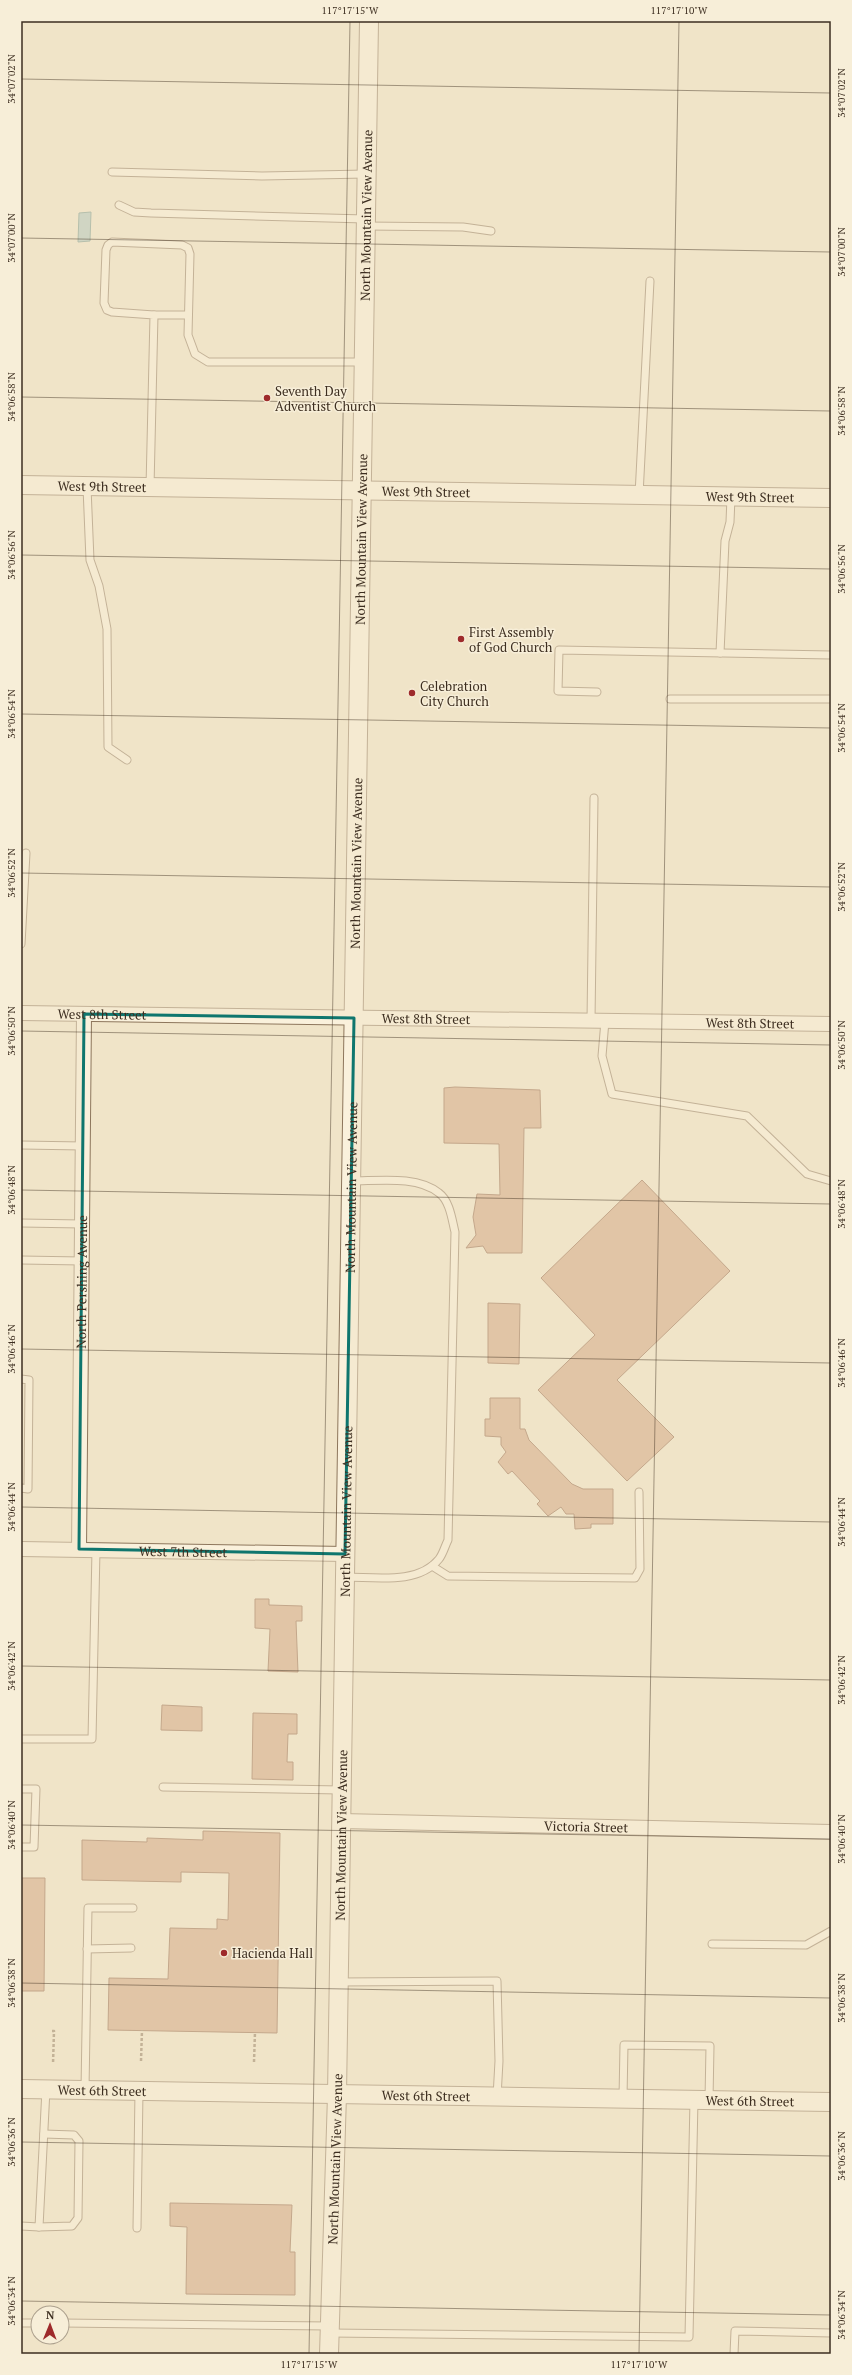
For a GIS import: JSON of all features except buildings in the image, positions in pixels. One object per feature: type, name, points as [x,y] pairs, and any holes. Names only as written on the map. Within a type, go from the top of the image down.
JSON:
[{"type":"street","name":"North Mountain View Avenue","points":[[329,2354],[339,1982],[369,21]]},
{"type":"street","name":"West 9th Street","points":[[21,485],[831,498]]},
{"type":"street","name":"West 8th Street","points":[[21,1013],[831,1024]]},
{"type":"street","name":"North Pershing Avenue","points":[[79,1549],[84,1014]]},
{"type":"street","name":"West 7th Street","points":[[21,1549],[345,1554]]},
{"type":"street","name":"Victoria Street","points":[[341,1821],[831,1832]]},
{"type":"street","name":"West 6th Street","points":[[21,2089],[831,2102]]},
{"type":"lane","points":[[112,172],[262,176],[366,174]]},
{"type":"lane","points":[[119,205],[134,212],[151,214],[365,223],[463,228],[491,231]]},
{"type":"lane","points":[[187,315],[154,315],[112,312],[107,310],[104,303],[108,245],[112,242],[174,244],[188,248],[190,254],[187,315],[188,335],[195,354],[208,362],[363,362]]},
{"type":"lane","points":[[639,495],[650,281]]},
{"type":"lane","points":[[150,487],[154,315]]},
{"type":"lane","points":[[87,486],[90,560],[99,586],[108,630],[108,747],[127,760]]},
{"type":"lane","points":[[720,653],[725,541],[730,522],[731,497]]},
{"type":"lane","points":[[597,692],[558,691],[559,650],[831,655]]},
{"type":"lane","points":[[670,699],[831,699]]},
{"type":"lane","points":[[591,1021],[594,798]]},
{"type":"lane","points":[[21,944],[26,853]]},
{"type":"lane","points":[[605,1021],[602,1056],[612,1094],[747,1116],[807,1174],[831,1181]]},
{"type":"lane","points":[[21,1145],[83,1146]]},
{"type":"lane","points":[[345,1577],[407,1577],[423,1572],[440,1558],[448,1540],[456,1232],[450,1211],[440,1193],[427,1186],[413,1182],[351,1181]]},
{"type":"lane","points":[[21,1223],[82,1224]]},
{"type":"lane","points":[[21,1260],[82,1261]]},
{"type":"lane","points":[[21,1379],[29,1380],[28,1489],[21,1488]]},
{"type":"lane","points":[[432,1566],[448,1576],[635,1578],[640,1569],[639,1492]]},
{"type":"lane","points":[[21,1739],[92,1740],[96,1550]]},
{"type":"lane","points":[[163,1787],[341,1790]]},
{"type":"lane","points":[[21,1789],[36,1789],[34,1847],[21,1847]]},
{"type":"lane","points":[[85,2090],[88,1908],[133,1908]]},
{"type":"lane","points":[[712,1944],[806,1945],[831,1931]]},
{"type":"lane","points":[[87,1949],[131,1948]]},
{"type":"lane","points":[[339,1982],[497,1981],[500,2061],[497,2097]]},
{"type":"lane","points":[[70,2323],[689,2338],[702,2100],[710,2046],[624,2045],[623,2098]]},
{"type":"lane","points":[[39,2227],[46,2089]]},
{"type":"lane","points":[[137,2228],[139,2091]]},
{"type":"lane","points":[[21,2226],[72,2226],[78,2218],[79,2141],[74,2135],[44,2134]]},
{"type":"lane","points":[[734,2354],[735,2331],[831,2333]]},
{"type":"path","points":[[141,2061],[142,2030]]},
{"type":"path","points":[[52,2031],[54,2031],[53,2064]]},
{"type":"path","points":[[254,2062],[255,2032]]},
{"type":"highlighted area","points":[[84,1014],[354,1018],[345,1554],[79,1549]]},
{"type":"water","points":[[91,212],[90,241],[78,242],[79,213]]},
{"type":"place","name":"Seventh Day Adventist Church","points":[[267,398]]},
{"type":"place","name":"First Assembly of God Church","points":[[461,639]]},
{"type":"place","name":"Celebration City Church","points":[[412,693]]},
{"type":"place","name":"Hacienda Hall","points":[[224,1953]]}]
